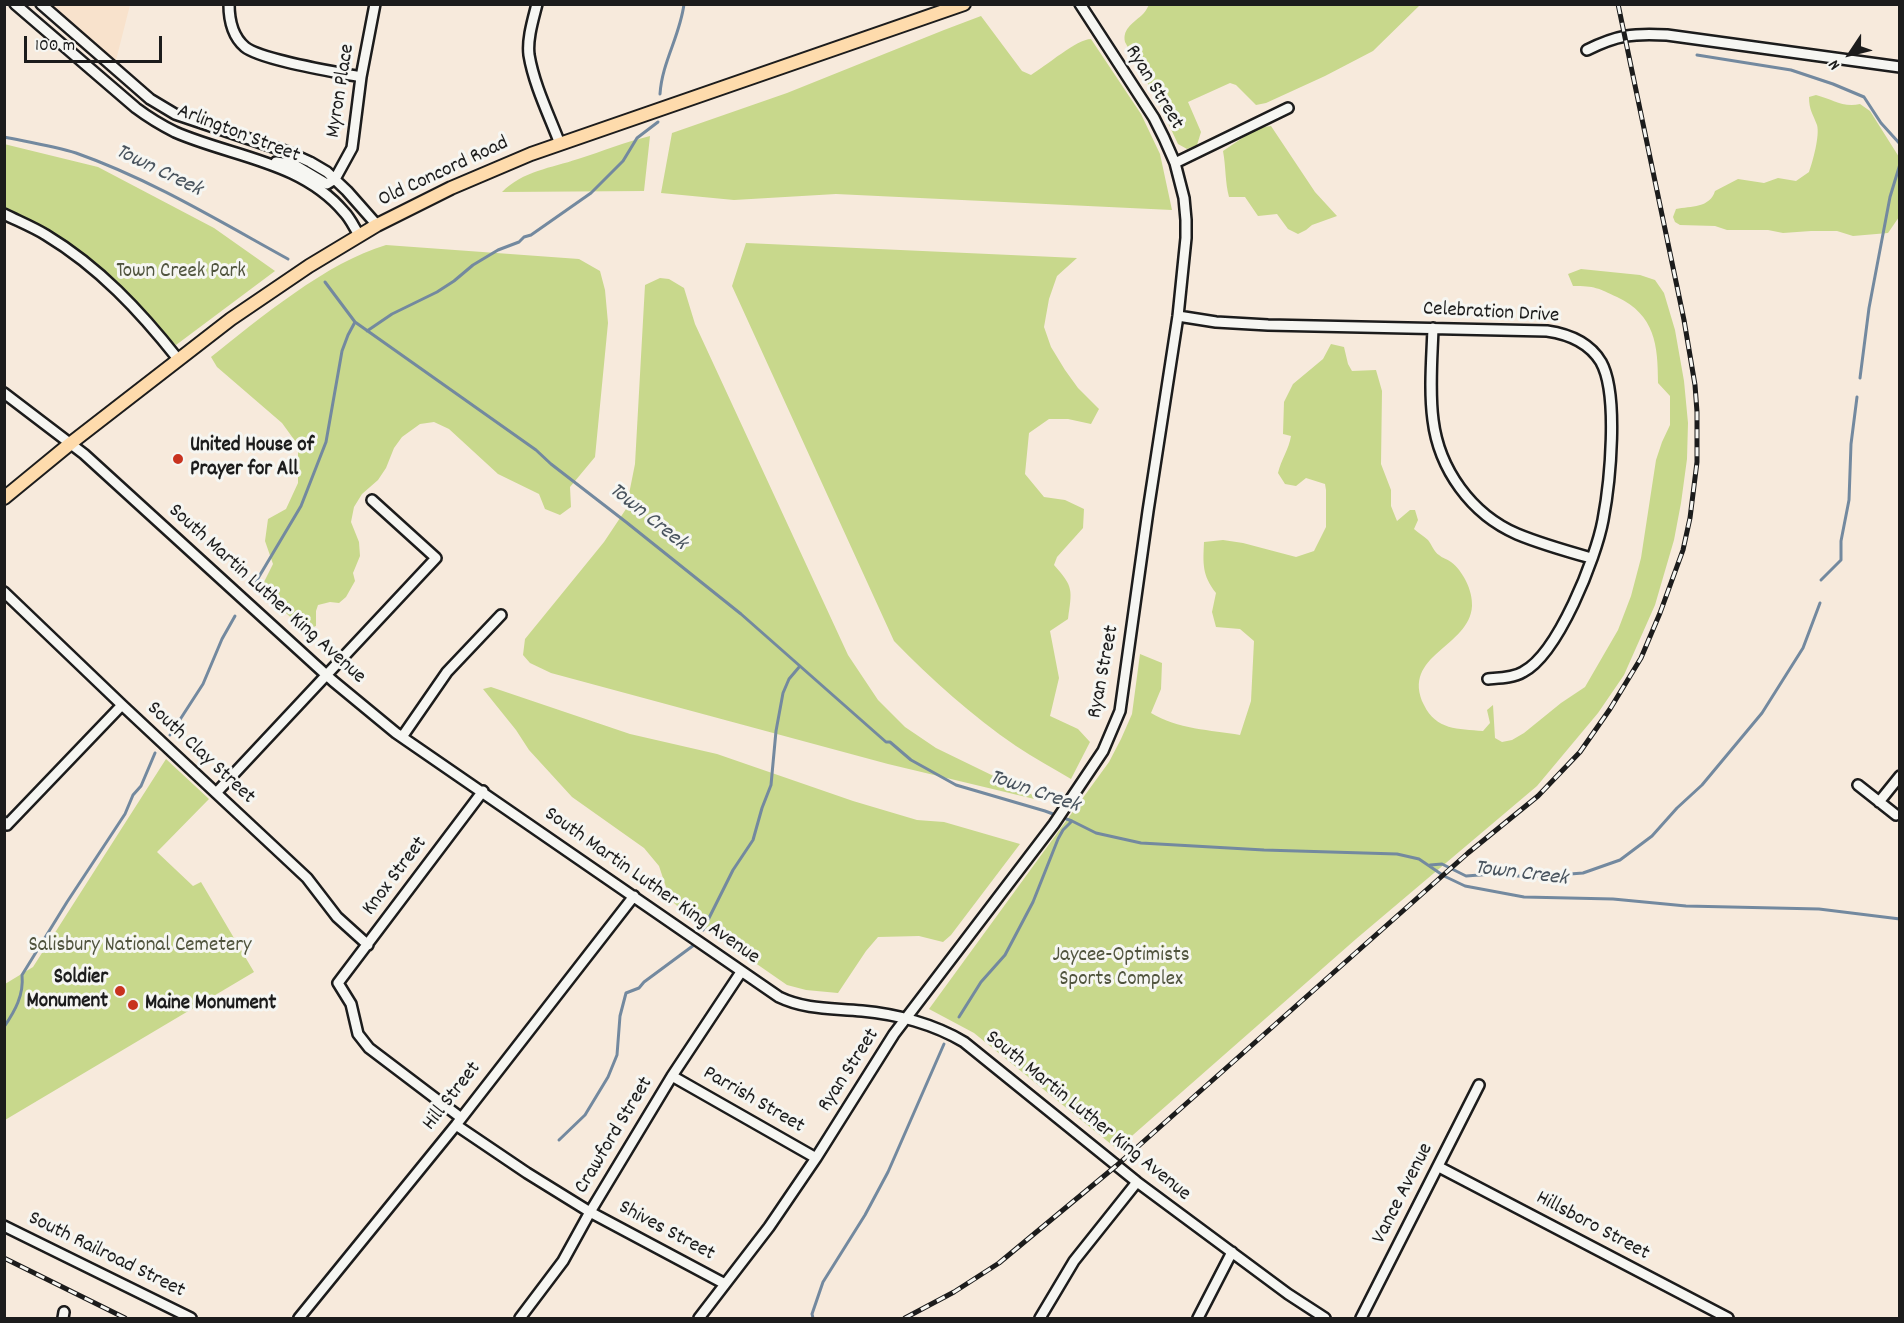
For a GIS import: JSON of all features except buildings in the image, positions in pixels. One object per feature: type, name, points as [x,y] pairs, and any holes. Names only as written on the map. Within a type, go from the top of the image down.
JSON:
[{"type":"main road","name":"Old Concord Road","points":[[4,498],[178,359],[248,307],[377,225],[451,188],[560,144],[964,4]]},
{"type":"street","name":"Arlington Street","points":[[15,4],[136,108],[157,123],[199,141],[297,175],[318,188],[345,213],[359,235]]},
{"type":"street","name":"Arlington Street","points":[[41,4],[150,99],[175,114],[288,152],[310,162],[335,179],[377,225]]},
{"type":"street","points":[[230,4],[231,23],[236,37],[246,48],[264,56],[361,77]]},
{"type":"street","name":"Myron Place","points":[[335,179],[352,148],[361,77],[375,4]]},
{"type":"street","points":[[537,4],[529,40],[529,55],[560,144]]},
{"type":"street","name":"Ryan Street","points":[[699,1318],[769,1227],[906,1019],[1054,824],[1103,751],[1120,711],[1178,316],[1186,220],[1184,198],[1175,163],[1154,118],[1080,4]]},
{"type":"street","points":[[1587,50],[1624,35],[1667,35],[1899,67]]},
{"type":"street","points":[[1175,163],[1288,108]]},
{"type":"street","points":[[251,158],[295,165],[327,184],[335,179]]},
{"type":"street","points":[[4,214],[46,235],[81,259],[117,289],[148,321],[178,359]]},
{"type":"street","name":"Celebration Drive","points":[[1178,316],[1216,322],[1268,325],[1547,331],[1562,333],[1579,340],[1600,360],[1606,372],[1611,404],[1609,468],[1603,522],[1591,558],[1568,615],[1552,642],[1537,661],[1524,672],[1504,678],[1488,679]]},
{"type":"street","points":[[1433,328],[1433,421],[1442,457],[1459,490],[1483,513],[1514,533],[1591,558]]},
{"type":"street","name":"South Martin Luther King Avenue","points":[[4,393],[71,443],[326,675],[402,737],[776,995],[800,1005],[816,1008],[873,1012],[906,1019],[945,1032],[973,1047],[1137,1182],[1288,1294],[1325,1318]]},
{"type":"street","points":[[216,793],[436,558],[372,500]]},
{"type":"street","name":"South Clay Street","points":[[4,591],[307,878],[337,917],[368,945]]},
{"type":"street","points":[[402,737],[447,672],[501,615]]},
{"type":"street","points":[[6,823],[122,705]]},
{"type":"street","points":[[1879,802],[1899,776]]},
{"type":"street","points":[[1858,785],[1896,815]]},
{"type":"street","name":"Knox Street","points":[[338,983],[483,791]]},
{"type":"street","name":"Hill Street","points":[[299,1318],[634,897]]},
{"type":"street","name":"Crawford Street","points":[[520,1318],[563,1261],[672,1076],[741,972]]},
{"type":"street","name":"Shives Street","points":[[338,983],[351,1004],[358,1034],[369,1048],[458,1121],[527,1173],[590,1212],[725,1284]]},
{"type":"street","name":"Parrish Street","points":[[672,1076],[816,1158]]},
{"type":"street","name":"Vance Avenue","points":[[1361,1318],[1479,1086]]},
{"type":"street","name":"Hillsboro Street","points":[[1439,1167],[1728,1318]]},
{"type":"street","points":[[1040,1318],[1074,1261],[1137,1182]]},
{"type":"street","name":"South Railroad Street","points":[[4,1226],[191,1318]]},
{"type":"street","points":[[1198,1318],[1232,1252]]},
{"type":"shaded area","points":[[41,5],[130,5],[114,68]]},
{"type":"green space","points":[[1149,5],[1420,5],[1373,51],[1266,103],[1256,105],[1236,85],[1230,83],[1188,102],[1201,132],[1197,145],[1187,149],[1178,144],[1125,42],[1127,29]]},
{"type":"green space","points":[[981,16],[1022,71],[1031,75],[1078,43],[1091,39],[1141,114],[1160,154],[1172,210],[836,194],[734,200],[661,193],[672,133],[787,93]]},
{"type":"green space","points":[[1816,95],[1843,104],[1860,104],[1870,111],[1899,157],[1899,217],[1888,233],[1853,236],[1837,231],[1783,233],[1768,230],[1727,230],[1715,226],[1680,225],[1675,222],[1673,217],[1676,209],[1709,201],[1715,191],[1738,179],[1764,183],[1778,178],[1796,181],[1809,172],[1816,148],[1818,129],[1810,109],[1809,97]]},
{"type":"green space","points":[[1271,126],[1315,192],[1337,216],[1312,225],[1298,234],[1288,229],[1277,214],[1258,216],[1245,197],[1229,197],[1223,151],[1257,128]]},
{"type":"green space","points":[[650,136],[644,191],[502,192],[519,179],[538,171]]},
{"type":"green space","name":"Town Creek Park","points":[[4,144],[98,167],[214,228],[275,271],[176,345],[117,289],[46,235],[5,214]]},
{"type":"green space","points":[[746,243],[1077,258],[1057,276],[1049,299],[1044,327],[1051,347],[1065,370],[1078,388],[1099,409],[1091,424],[1068,419],[1049,419],[1029,433],[1025,474],[1044,497],[1065,500],[1084,509],[1083,528],[1057,557],[1054,565],[1070,589],[1068,619],[1050,631],[1059,678],[1050,716],[1078,729],[1090,742],[1071,779],[1023,750],[968,710],[894,641],[732,286]]},
{"type":"green space","points":[[386,245],[579,259],[600,271],[605,290],[608,323],[595,457],[570,487],[571,507],[560,515],[545,509],[539,494],[498,474],[449,429],[434,422],[420,424],[402,437],[378,480],[362,494],[354,507],[351,522],[359,542],[360,556],[353,573],[355,581],[346,597],[339,603],[330,602],[318,605],[316,626],[305,630],[260,590],[273,564],[265,541],[268,519],[286,509],[298,483],[298,445],[282,423],[217,367],[211,357],[272,309],[317,278],[364,253]]},
{"type":"green space","name":"Jaycee-Optimists Sports Complex","points":[[1581,269],[1640,275],[1655,280],[1664,293],[1675,330],[1684,381],[1688,423],[1687,459],[1674,540],[1655,605],[1624,675],[1598,713],[1537,786],[1356,939],[1117,1149],[974,1033],[929,1009],[1109,762],[1132,714],[1140,654],[1162,663],[1161,689],[1151,713],[1183,726],[1240,735],[1251,701],[1254,641],[1240,629],[1216,627],[1212,612],[1216,593],[1204,569],[1204,542],[1223,540],[1243,543],[1296,557],[1314,551],[1326,527],[1325,484],[1306,478],[1296,486],[1285,484],[1278,473],[1291,436],[1283,434],[1284,402],[1293,384],[1323,359],[1331,344],[1344,347],[1352,371],[1376,370],[1382,391],[1381,464],[1391,490],[1391,506],[1397,521],[1410,510],[1415,510],[1418,520],[1414,529],[1428,540],[1437,554],[1455,566],[1471,594],[1472,606],[1468,620],[1460,632],[1428,663],[1421,674],[1419,688],[1429,713],[1441,724],[1449,727],[1483,731],[1490,723],[1487,710],[1493,705],[1495,738],[1502,742],[1512,740],[1524,733],[1585,687],[1618,630],[1631,596],[1641,558],[1656,460],[1670,425],[1670,396],[1658,383],[1655,344],[1647,322],[1630,304],[1605,291],[1586,286],[1573,286],[1568,274]]},
{"type":"green space","points":[[660,278],[669,279],[684,288],[695,324],[848,655],[878,700],[905,727],[936,748],[1047,802],[888,764],[551,673],[530,663],[523,655],[525,639],[604,542],[626,509],[635,464],[645,285]]},
{"type":"green space","points":[[491,687],[630,734],[717,754],[853,801],[917,820],[944,822],[1020,844],[951,935],[943,942],[919,936],[878,937],[838,993],[806,990],[787,985],[689,917],[674,903],[659,866],[644,848],[572,797],[529,750],[483,689]]},
{"type":"green space","name":"Salisbury National Cemetery","points":[[166,759],[209,799],[157,852],[193,886],[201,882],[254,972],[5,1120],[5,984],[33,967]]},
{"type":"waterway","points":[[660,94],[661,82],[684,4]]},
{"type":"waterway","points":[[1697,55],[1791,70],[1864,97],[1881,123],[1900,144]]},
{"type":"waterway","points":[[367,331],[392,314],[437,292],[473,265],[498,250],[531,235],[591,193],[623,161],[637,138],[658,122]]},
{"type":"waterway","name":"Town Creek","points":[[4,137],[76,153],[104,163],[184,202],[288,259]]},
{"type":"waterway","points":[[1860,378],[1869,308],[1890,197],[1900,164]]},
{"type":"waterway","name":"Town Creek","points":[[325,282],[355,322],[536,450],[741,614],[886,742],[890,742],[911,760],[956,785],[1045,811],[1096,833],[1141,843],[1397,854],[1419,859],[1444,876],[1465,886],[1524,897],[1613,899],[1686,906],[1819,909],[1900,919]]},
{"type":"waterway","points":[[254,585],[301,506],[326,442],[342,351],[355,322]]},
{"type":"waterway","points":[[1821,580],[1841,560],[1841,541],[1849,500],[1851,444],[1857,397]]},
{"type":"waterway","points":[[1430,865],[1442,864],[1466,876],[1493,874],[1531,877],[1583,873],[1620,860],[1652,836],[1702,785],[1762,713],[1803,648],[1820,603]]},
{"type":"waterway","points":[[170,735],[203,684],[222,639],[235,616]]},
{"type":"waterway","points":[[703,930],[733,870],[753,840],[771,785],[776,731],[783,693],[789,679],[800,666]]},
{"type":"waterway","points":[[4,1027],[18,1002],[22,989],[22,975],[125,814],[133,795],[141,786],[155,753]]},
{"type":"waterway","points":[[959,1017],[981,982],[1005,955],[1033,902],[1058,839],[1072,821]]},
{"type":"waterway","points":[[559,1140],[585,1115],[608,1077],[617,1055],[620,1016],[626,993],[639,988],[694,945]]},
{"type":"waterway","points":[[813,1318],[812,1314],[823,1282],[865,1215],[888,1172],[944,1044]]},
{"type":"railway","points":[[905,1318],[954,1292],[999,1263],[1116,1166],[1468,853],[1538,796],[1580,752],[1641,658],[1683,550],[1690,518],[1697,462],[1697,412],[1684,320],[1618,4]]},
{"type":"railway","points":[[4,1258],[125,1318]]},
{"type":"place","name":"United House of Prayer for All","points":[[178,459]]},
{"type":"place","name":"Soldier Monument","points":[[120,991]]},
{"type":"place","name":"Maine Monument","points":[[133,1005]]}]
